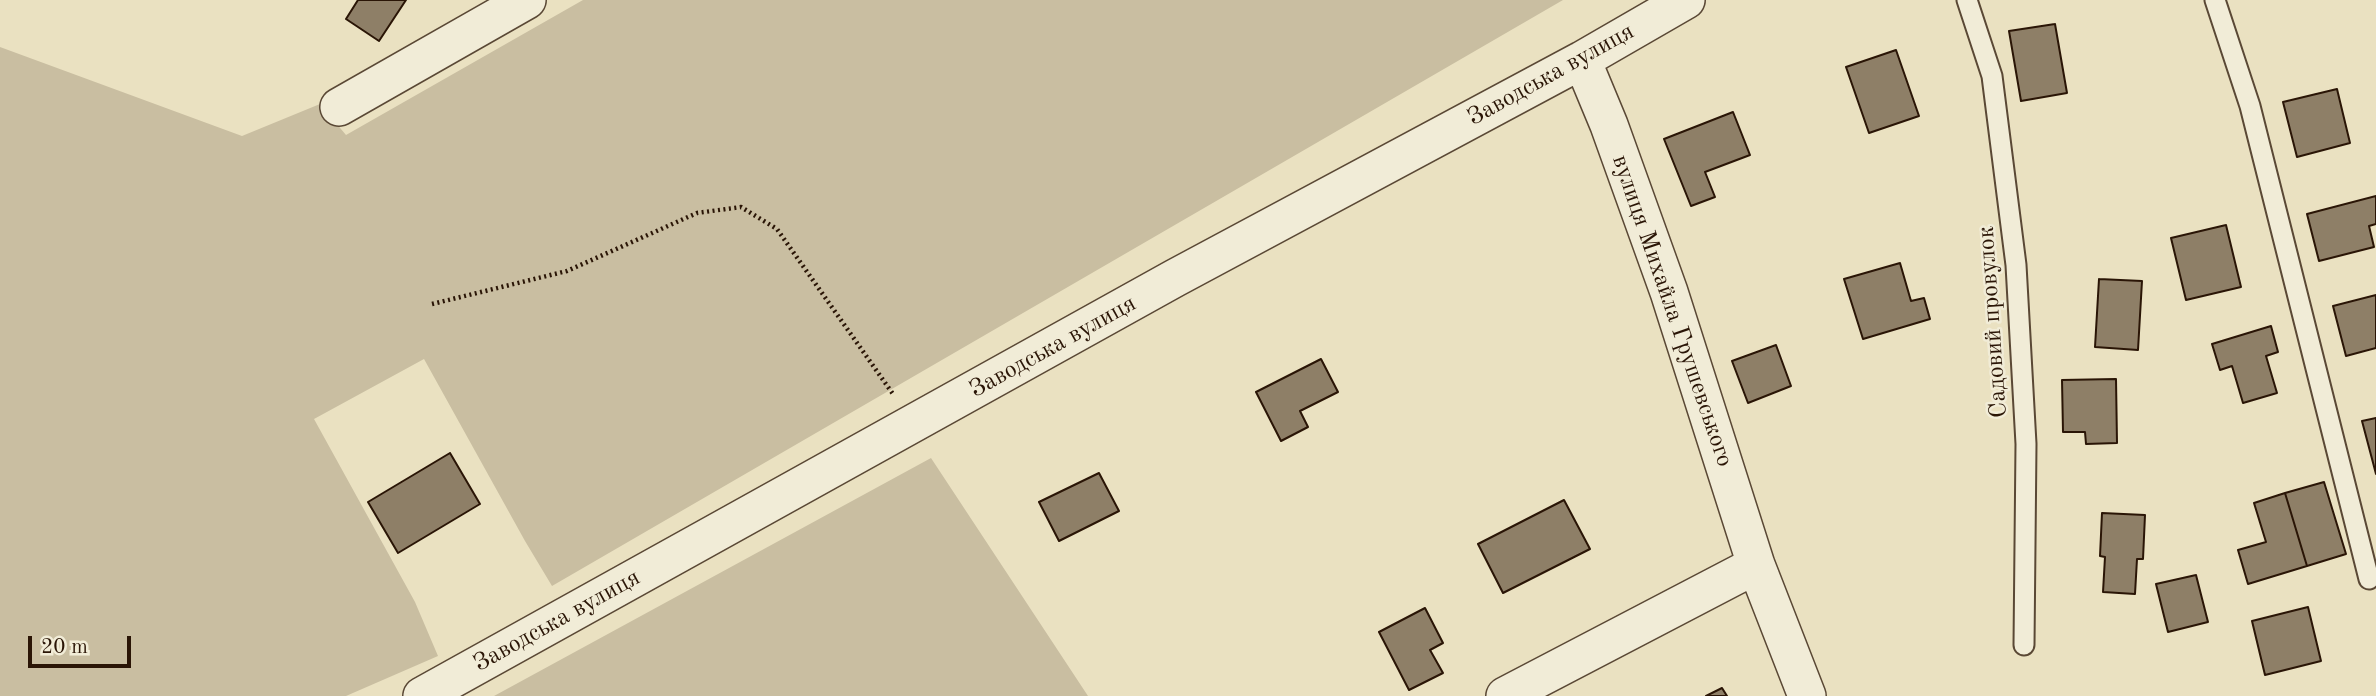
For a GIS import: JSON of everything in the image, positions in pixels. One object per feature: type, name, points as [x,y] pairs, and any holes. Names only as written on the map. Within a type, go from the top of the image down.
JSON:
[{"type":"street","points":[[339,107],[527,0]]},
{"type":"street","name":"Заводська вулиця","points":[[422,696],[915,425],[1175,278],[1582,60],[1681,1]]},
{"type":"street","name":"вулиця Михайла Грушевського","points":[[1582,60],[1609,125],[1669,292],[1756,565],[1807,696]]},
{"type":"street","points":[[1505,696],[1756,565]]},
{"type":"lane","name":"Садовий провулок","points":[[1967,0],[1992,76],[2016,265],[2026,444],[2024,645]]},
{"type":"lane","points":[[2215,0],[2250,106],[2369,579]]},
{"type":"path","points":[[432,304],[567,271],[697,213],[741,207],[777,229],[915,425]]},
{"type":"shaded area","points":[[583,0],[1563,0],[552,586],[424,359],[314,419],[415,602],[438,656],[346,696],[0,696],[0,47],[242,136],[320,104],[346,135]]},
{"type":"shaded area","points":[[931,458],[1088,696],[494,696]]},
{"type":"building","points":[[358,0],[406,0],[379,41],[346,19]]},
{"type":"building","points":[[2055,24],[2067,93],[2021,101],[2009,31]]},
{"type":"building","points":[[1896,50],[1919,116],[1869,133],[1846,67]]},
{"type":"building","points":[[2337,89],[2350,143],[2297,157],[2283,102]]},
{"type":"building","points":[[1733,112],[1750,155],[1705,172],[1715,197],[1691,206],[1664,139]]},
{"type":"building","points":[[2376,196],[2376,224],[2369,226],[2374,247],[2319,261],[2307,214]]},
{"type":"building","points":[[2226,225],[2241,287],[2186,300],[2171,238]]},
{"type":"building","points":[[1900,263],[1911,301],[1924,298],[1930,319],[1863,339],[1844,279]]},
{"type":"building","points":[[2099,279],[2142,281],[2138,350],[2095,347]]},
{"type":"building","points":[[2376,295],[2376,348],[2346,356],[2333,306]]},
{"type":"building","points":[[2271,326],[2278,352],[2266,356],[2277,393],[2243,403],[2232,366],[2220,370],[2212,344]]},
{"type":"building","points":[[1776,345],[1791,386],[1748,403],[1732,361]]},
{"type":"building","points":[[1321,359],[1338,392],[1300,411],[1308,427],[1281,441],[1256,392]]},
{"type":"building","points":[[2116,379],[2117,443],[2086,444],[2085,432],[2063,432],[2062,380]]},
{"type":"building","points":[[2376,418],[2376,474],[2362,421]]},
{"type":"building","points":[[450,453],[480,504],[398,553],[368,502]]},
{"type":"building","points":[[1099,473],[1119,511],[1059,541],[1039,502]]},
{"type":"building","points":[[2324,482],[2346,554],[2307,566],[2285,493]]},
{"type":"building","points":[[2285,493],[2307,566],[2248,584],[2238,550],[2266,542],[2254,503]]},
{"type":"building","points":[[1564,500],[1590,549],[1503,593],[1478,544]]},
{"type":"building","points":[[2102,513],[2145,515],[2143,559],[2137,559],[2135,594],[2103,592],[2105,557],[2100,556]]},
{"type":"building","points":[[2196,575],[2208,622],[2168,632],[2156,584]]},
{"type":"building","points":[[2308,607],[2321,661],[2265,675],[2252,621]]},
{"type":"building","points":[[1425,608],[1443,643],[1430,650],[1443,673],[1409,690],[1379,632]]},
{"type":"building","points":[[1722,688],[1727,696],[1706,696]]}]
